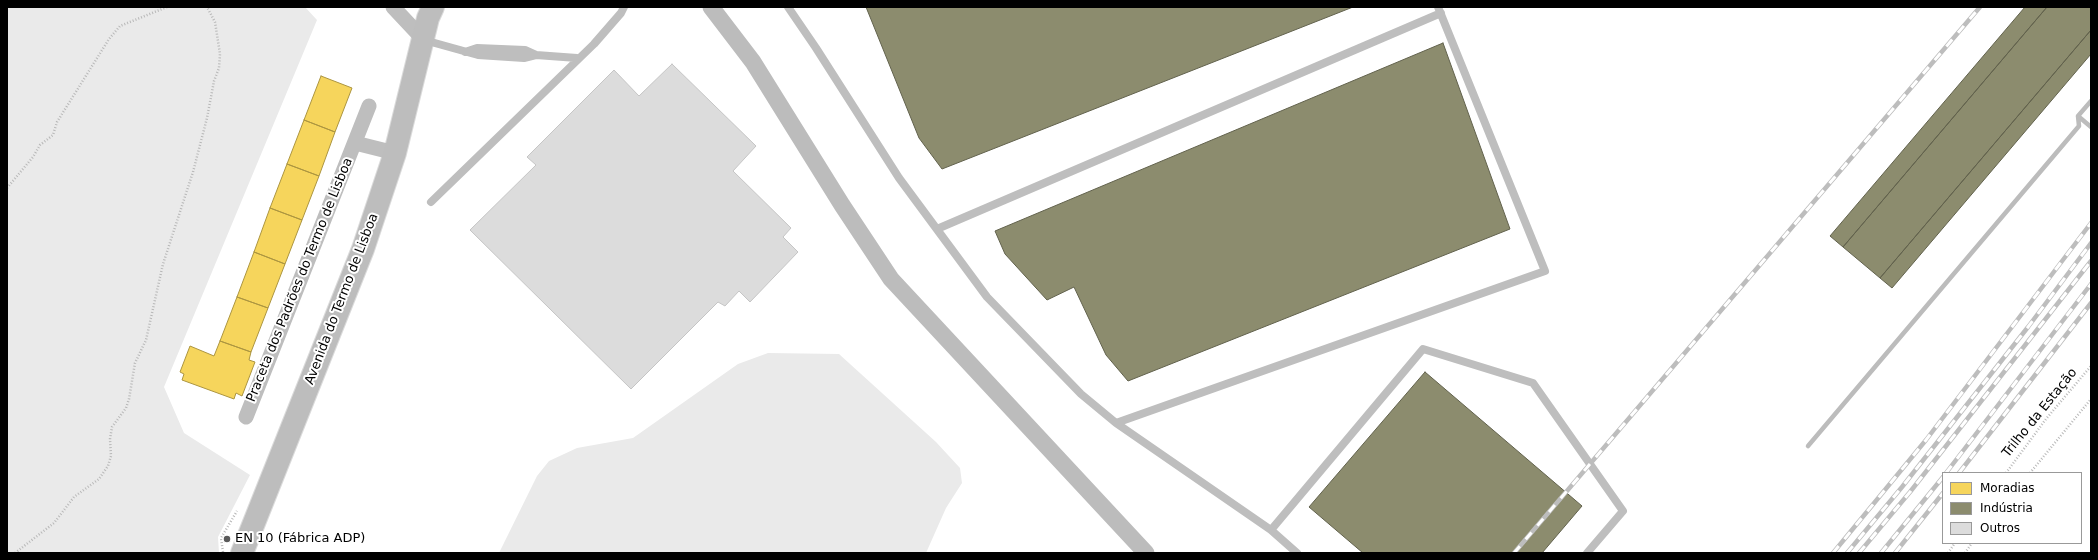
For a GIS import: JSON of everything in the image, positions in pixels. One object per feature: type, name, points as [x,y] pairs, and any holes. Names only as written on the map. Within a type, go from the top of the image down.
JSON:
[{"type":"main road","name":"Avenida do Termo de Lisboa","points":[[419,7],[423,39]]},
{"type":"main road","name":"Avenida do Termo de Lisboa","points":[[242,553],[363,249],[395,153],[423,39],[433,7]]},
{"type":"street","points":[[393,7],[423,39]]},
{"type":"street","name":"Praceta dos Padrões do Termo de Lisboa","points":[[246,417],[369,106]]},
{"type":"street","name":"Praceta dos Padrões do Termo de Lisboa","points":[[355,143],[395,153]]},
{"type":"lane","points":[[431,202],[577,58],[594,44],[621,13],[624,7]]},
{"type":"lane","points":[[788,7],[899,178],[987,297],[1081,394],[1116,422],[1271,530],[1296,553]]},
{"type":"lane","points":[[937,228],[1440,10],[1545,271],[1116,422]]},
{"type":"lane","points":[[423,39],[478,55],[516,57],[536,55],[577,58]]},
{"type":"lane","points":[[1271,530],[1423,349],[1533,383],[1623,511],[1587,553]]},
{"type":"path","points":[[7,188],[33,157],[40,145],[53,135],[57,122],[109,40],[120,26],[167,7]]},
{"type":"path","points":[[15,553],[54,523],[74,497],[99,479],[108,466],[111,456],[112,427],[128,404],[135,363],[146,340],[163,264],[193,172],[207,118],[214,81],[219,68],[220,54],[215,22],[207,7]]},
{"type":"path","name":"Trilho da Estação","points":[[2007,472],[2046,419],[2091,366]]},
{"type":"path","points":[[2031,472],[2091,399]]},
{"type":"path","points":[[1948,553],[1954,544]]},
{"type":"path","points":[[1965,553],[1971,544]]},
{"type":"shaded area","points":[[7,7],[305,7],[317,20],[164,387],[184,433],[250,475],[218,537],[219,553],[7,553]]},
{"type":"shaded area","points":[[768,353],[839,354],[936,442],[960,468],[962,483],[946,508],[926,553],[499,553],[537,476],[549,461],[577,448],[633,438],[738,364]]},
{"type":"building: Moradias","points":[[321,76],[352,88],[335,132],[304,120]]},
{"type":"building: Moradias","points":[[304,120],[335,132],[319,176],[287,164]]},
{"type":"building: Moradias","points":[[287,164],[319,176],[302,220],[270,208]]},
{"type":"building: Moradias","points":[[270,208],[302,220],[285,264],[254,252]]},
{"type":"building: Moradias","points":[[254,252],[285,264],[268,308],[237,297]]},
{"type":"building: Moradias","points":[[237,297],[268,308],[251,352],[220,341]]},
{"type":"building: Moradias","points":[[220,341],[251,352],[249,360],[255,362],[242,396],[236,393],[234,399],[182,380],[184,374],[180,372],[190,346],[214,356]]},
{"type":"building: Indústria","points":[[866,7],[1353,7],[942,169],[919,138]]},
{"type":"building: Indústria","points":[[2025,7],[2047,7],[1843,247],[1830,236]]},
{"type":"building: Indústria","points":[[2047,7],[2091,7],[2091,30],[1880,278],[1843,247]]},
{"type":"building: Indústria","points":[[2091,30],[2091,54],[1892,288],[1880,278]]},
{"type":"building: Indústria","points":[[1443,43],[1510,229],[1128,381],[1106,355],[1074,287],[1047,300],[1005,254],[995,231]]},
{"type":"building: Indústria","points":[[1425,372],[1582,506],[1542,553],[1363,553],[1309,507]]},
{"type":"building: Outros","points":[[672,64],[756,146],[733,171],[791,228],[783,237],[798,252],[750,302],[739,291],[725,306],[718,302],[631,389],[470,230],[536,165],[527,157],[614,70],[639,96]]},
{"type":"waterway","points":[[711,7],[753,62],[842,205],[891,279],[1146,553]]},
{"type":"waterway","points":[[1808,446],[2079,126],[2078,116],[2091,101]]},
{"type":"waterway","points":[[2078,116],[2091,127]]},
{"type":"railway","points":[[1514,553],[1980,7]]},
{"type":"railway","points":[[1833,553],[1926,440],[2091,223]]},
{"type":"railway","points":[[1847,553],[1902,487],[2028,327],[2091,243]]},
{"type":"railway","points":[[1859,553],[1910,492],[2091,261]]},
{"type":"railway","points":[[1947,472],[2091,284]]},
{"type":"railway","points":[[1960,472],[2091,303]]},
{"type":"railway","points":[[1881,553],[1942,478]]},
{"type":"railway","points":[[1895,553],[1942,494]]},
{"type":"place","name":"EN 10 (Fábrica ADP)","points":[[227,539]]}]
